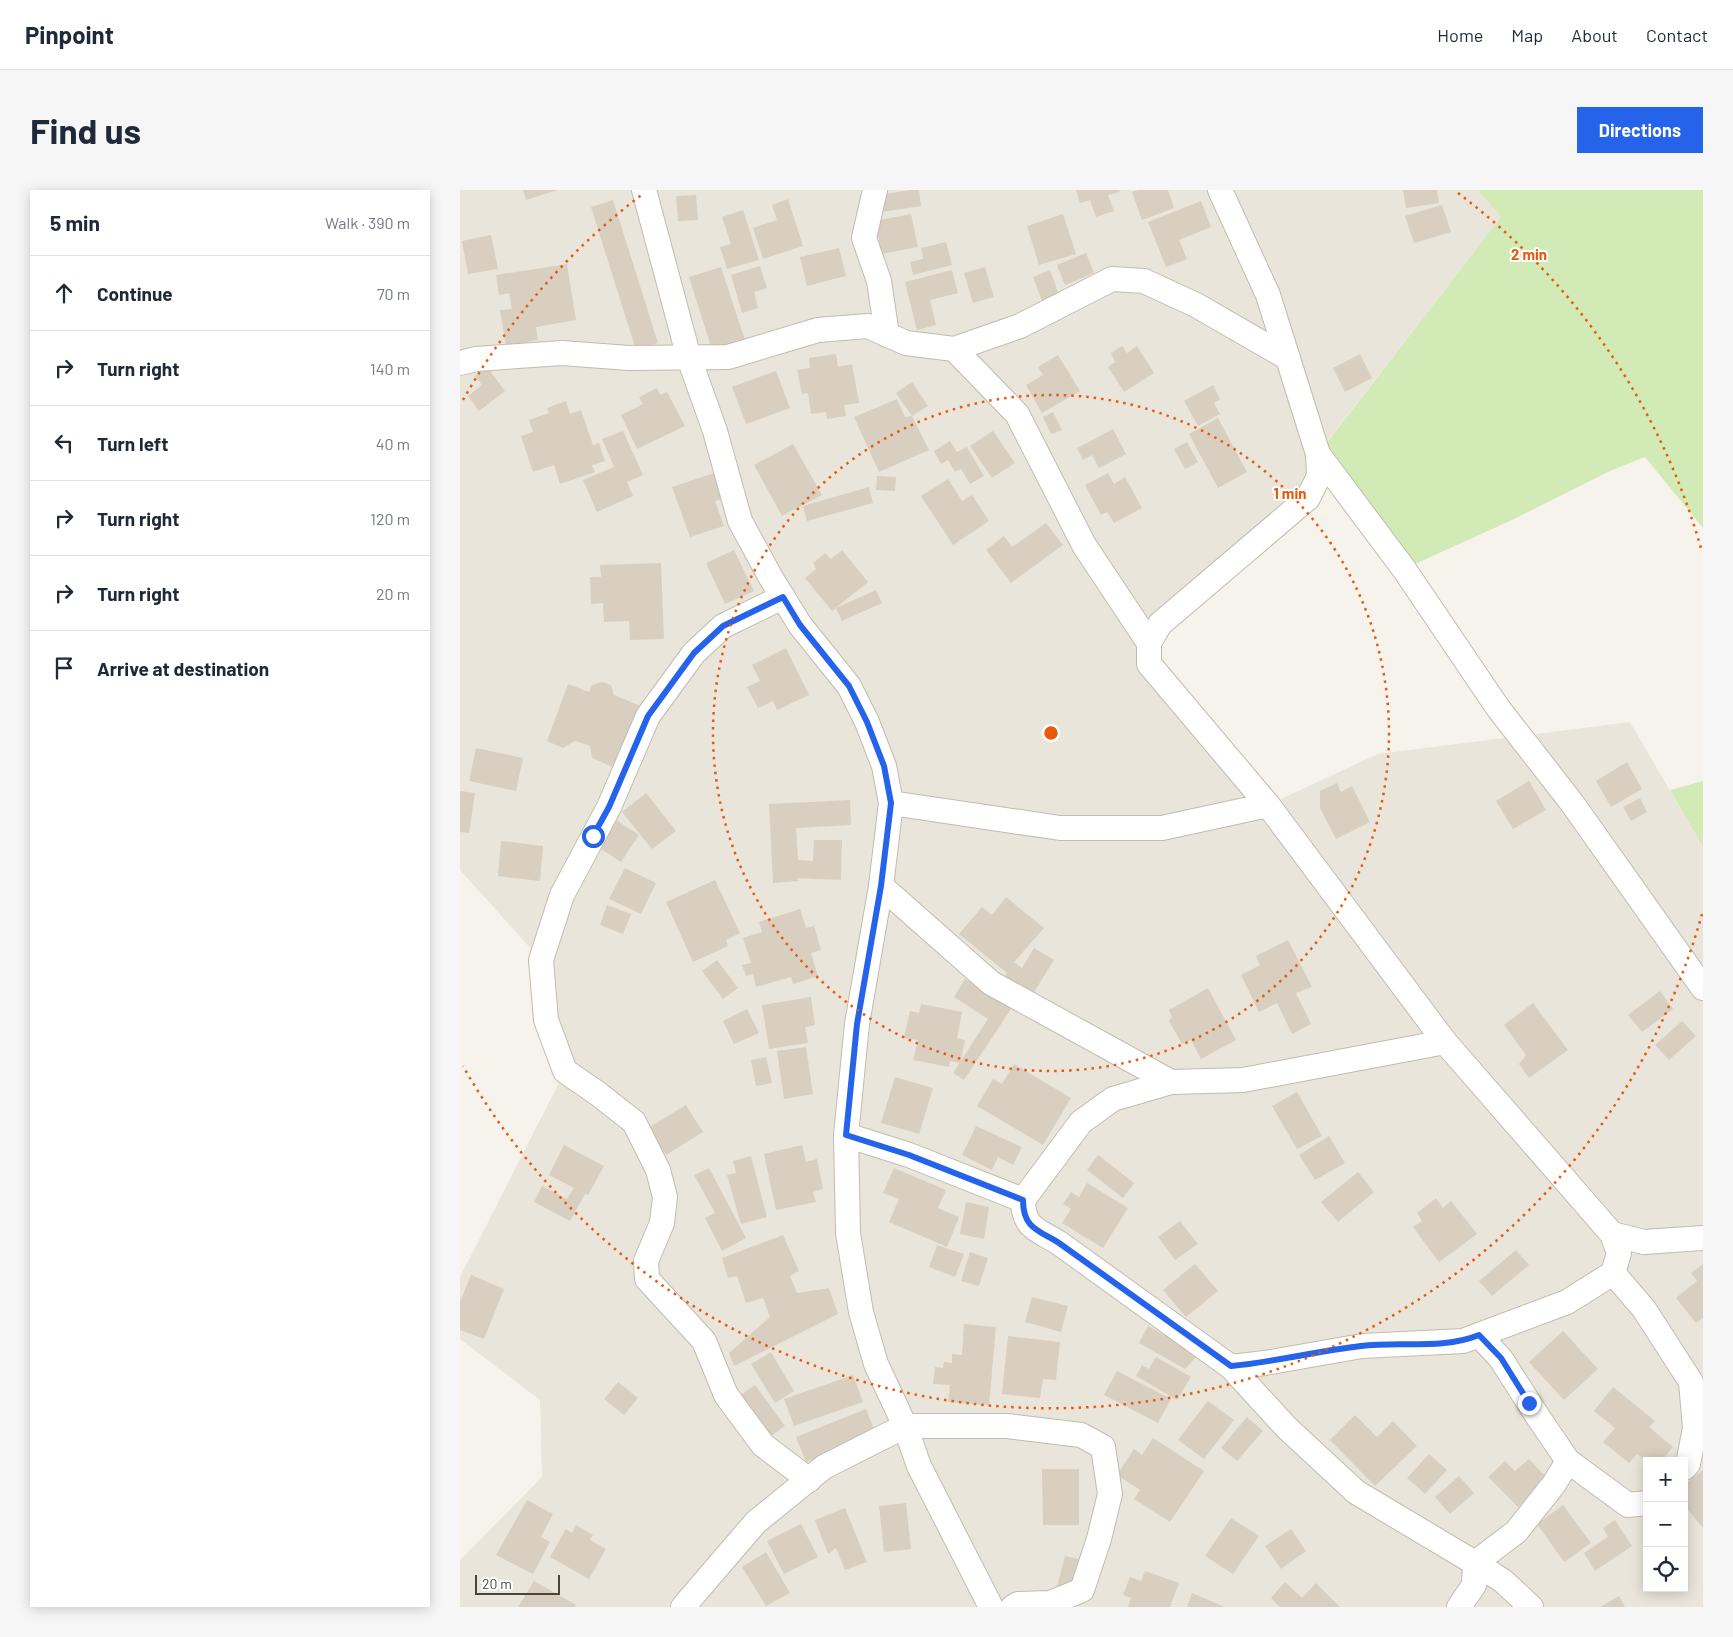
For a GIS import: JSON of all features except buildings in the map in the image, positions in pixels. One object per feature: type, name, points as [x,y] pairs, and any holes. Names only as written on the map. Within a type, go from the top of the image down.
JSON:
[{"type":"street","points":[[644,190],[690,358],[715,431],[740,521],[800,625],[849,686],[867,722],[884,766],[891,803],[881,886],[857,1024],[846,1135],[848,1232],[861,1312],[876,1364],[905,1426],[919,1466],[991,1607]]},
{"type":"street","points":[[875,190],[864,238],[878,281],[887,335]]},
{"type":"street","points":[[1148,642],[1160,624],[1308,498],[1319,476],[1318,454],[1268,295],[1220,190]]},
{"type":"street","points":[[460,363],[476,359],[562,353],[629,358],[728,357],[818,330],[868,326],[906,343],[954,349],[1020,326],[1112,279],[1144,281],[1196,305],[1288,358]]},
{"type":"street","points":[[954,349],[1017,414],[1084,546],[1148,642],[1149,664],[1268,806],[1445,1042],[1612,1234],[1619,1253],[1613,1273],[1567,1302],[1463,1341],[1362,1346],[1265,1363],[1231,1366]]},
{"type":"street","points":[[1318,454],[1404,569],[1498,708],[1572,803],[1703,988]]},
{"type":"street","points":[[783,597],[723,626],[694,653],[648,716],[609,807],[562,895],[541,960],[546,1020],[565,1071],[598,1093],[634,1122],[658,1170],[665,1197],[662,1223],[646,1261],[647,1278],[704,1341],[726,1395],[763,1445],[809,1480]]},
{"type":"street","points":[[891,803],[1069,828],[1162,828],[1268,806]]},
{"type":"street","points":[[881,886],[991,983],[1171,1082]]},
{"type":"street","points":[[1445,1042],[1243,1080],[1171,1082],[1113,1099],[1081,1122],[1023,1200],[1023,1213],[1031,1226],[1067,1249],[1231,1366],[1287,1428],[1356,1492],[1503,1581],[1531,1607]]},
{"type":"street","points":[[846,1135],[909,1155],[1023,1200]]},
{"type":"street","points":[[1612,1234],[1644,1242],[1703,1238]]},
{"type":"street","points":[[1613,1273],[1644,1309],[1691,1382],[1698,1402],[1688,1464]]},
{"type":"street","points":[[1479,1335],[1501,1358],[1568,1461],[1628,1505],[1643,1503]]},
{"type":"street","points":[[683,1607],[756,1522],[824,1467],[905,1426],[1007,1426],[1081,1435],[1103,1447],[1110,1494],[1099,1539],[1082,1590],[1050,1603],[1018,1604],[1013,1607]]},
{"type":"street","points":[[1475,1563],[1516,1532],[1554,1484],[1568,1461]]},
{"type":"street","points":[[1459,1607],[1474,1585],[1475,1563]]},
{"type":"shaded area","points":[[460,190],[1478,190],[1501,217],[1318,453],[1319,476],[1160,624],[1149,664],[1268,805],[1378,754],[1630,722],[1703,847],[1703,1607],[460,1607],[460,1560],[542,1477],[540,1400],[460,1339],[460,1277],[565,1071],[541,960],[460,870]]},
{"type":"green space","points":[[1478,190],[1703,190],[1703,528],[1645,457],[1612,470],[1512,520],[1404,569],[1318,454],[1501,217]]},
{"type":"green space","points":[[1703,781],[1703,847],[1670,790]]},
{"type":"route","points":[[593,836],[609,807],[648,716],[694,653],[723,626],[783,597],[800,625],[849,686],[867,722],[884,766],[891,803],[881,886],[857,1024],[846,1135],[909,1155],[1023,1200],[1023,1213],[1031,1226],[1059,1243],[1231,1366],[1265,1363],[1362,1346],[1463,1341],[1479,1335],[1501,1358],[1529,1403]]}]
